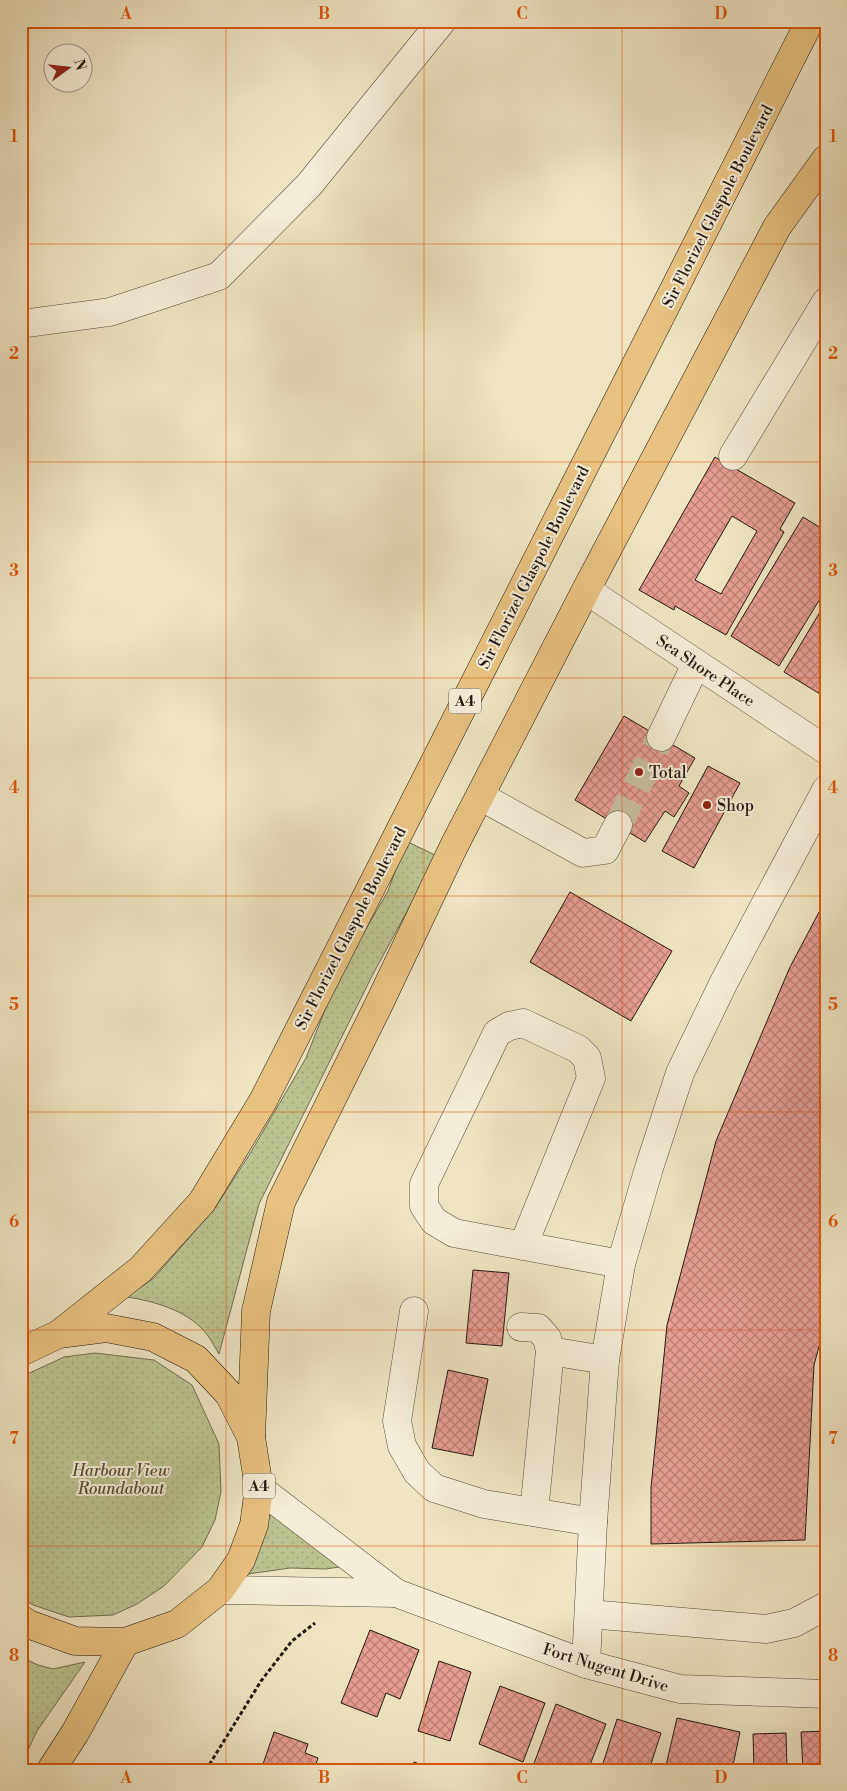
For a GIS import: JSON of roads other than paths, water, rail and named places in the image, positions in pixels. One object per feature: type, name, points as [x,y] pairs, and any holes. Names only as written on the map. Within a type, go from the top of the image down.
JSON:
[{"type":"highway","name":"Sir Florizel Glaspole Boulevard","points":[[59,1334],[141,1269],[202,1202],[263,1101],[810,21]]},
{"type":"highway","name":"A4","points":[[21,1619],[28,1624],[75,1641],[125,1642],[177,1624],[220,1590],[241,1560],[254,1525],[260,1488],[251,1437],[256,1311],[280,1202],[480,796],[586,590],[777,227],[826,159]]},
{"type":"highway","name":"A4","points":[[21,1352],[59,1334],[106,1328],[153,1337],[196,1359],[230,1394],[251,1437]]},
{"type":"highway","points":[[51,1770],[75,1733],[125,1642]]},
{"type":"street","points":[[21,324],[110,312],[219,276],[309,186],[442,21]]},
{"type":"street","points":[[733,456],[826,302]]},
{"type":"street","name":"Sea Shore Place","points":[[586,590],[826,750]]},
{"type":"street","points":[[660,738],[696,664]]},
{"type":"street","points":[[586,1664],[593,1522],[605,1360],[621,1264],[649,1168],[680,1073],[724,982],[826,790]]},
{"type":"street","points":[[480,796],[583,853],[604,850],[618,825]]},
{"type":"street","points":[[523,1246],[592,1078],[587,1058],[578,1049],[523,1023],[509,1026],[496,1033],[424,1184],[424,1206],[434,1221],[454,1233],[523,1246],[621,1264]]},
{"type":"street","points":[[414,1311],[396,1421],[402,1446],[417,1472],[434,1488],[484,1504],[593,1522]]},
{"type":"street","points":[[521,1327],[538,1328],[547,1338],[550,1351],[534,1512]]},
{"type":"street","points":[[550,1351],[605,1360]]},
{"type":"street","name":"Fort Nugent Drive","points":[[260,1488],[396,1593],[586,1664],[680,1689],[826,1694]]},
{"type":"street","name":"Fort Nugent Drive","points":[[220,1590],[396,1593]]},
{"type":"street","points":[[589,1614],[766,1629],[794,1623],[826,1606]]},
{"type":"tunnel","points":[[618,825],[661,737]]},
{"type":"place","name":"Total","points":[[639,772]]},
{"type":"place","name":"Shop","points":[[707,805]]},
{"type":"park label","name":"Harbour View Roundabout","points":[[121,1479]]}]
